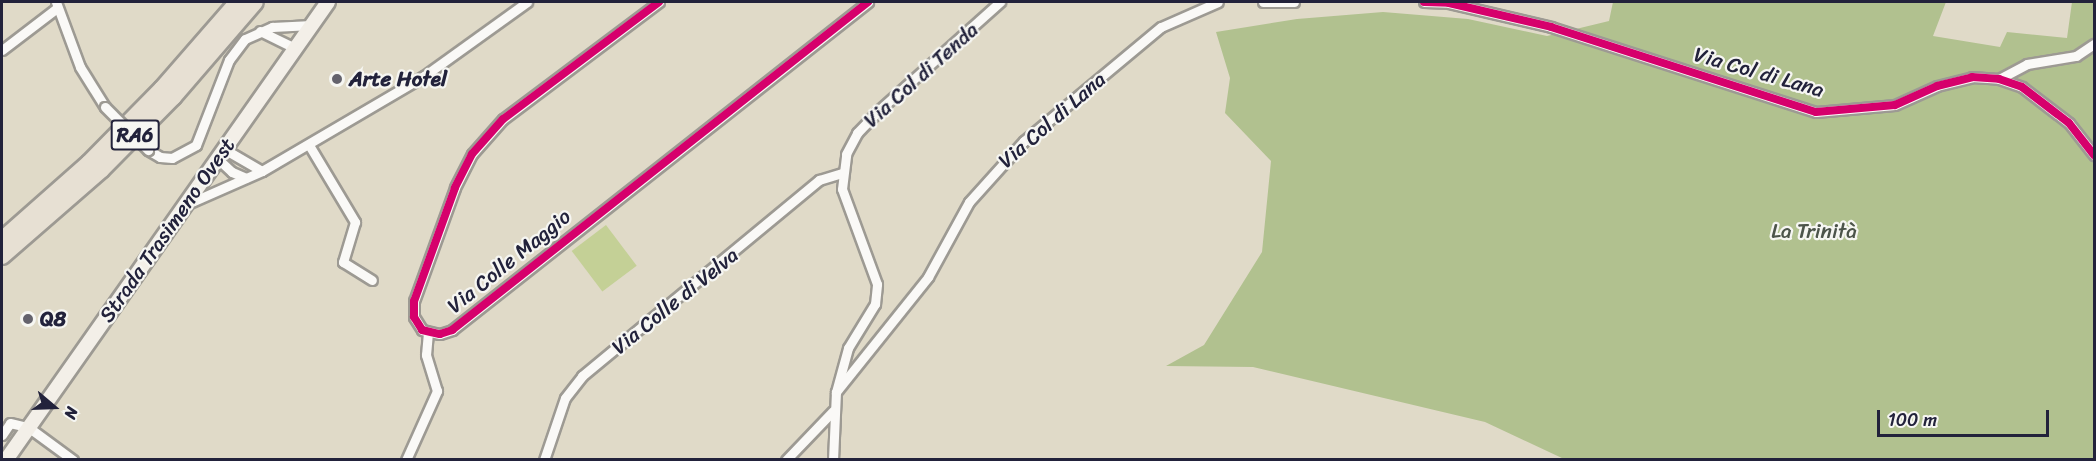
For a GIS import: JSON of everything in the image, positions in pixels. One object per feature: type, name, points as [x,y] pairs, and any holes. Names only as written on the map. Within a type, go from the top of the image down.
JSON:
[{"type":"highway","name":"RA6","points":[[2,240],[89,163],[162,89],[238,2]]},
{"type":"highway","name":"RA6","points":[[2,256],[117,154],[173,97],[255,2]]},
{"type":"main road","name":"Strada Trasimeno Ovest","points":[[6,459],[328,2]]},
{"type":"street","points":[[185,205],[262,171],[309,145],[446,62],[527,2]]},
{"type":"street","name":"Via Colle Maggio","points":[[659,2],[503,119],[463,168],[414,302],[414,317],[428,333],[452,330],[868,2]]},
{"type":"street","name":"Via Col di Tenda","points":[[833,459],[833,411],[836,392],[848,348],[875,304],[877,284],[846,202],[842,173],[846,154],[857,133],[1000,2]]},
{"type":"street","name":"Via Col di Lana","points":[[836,392],[928,277],[969,202],[1017,148],[1161,27],[1218,2]]},
{"type":"street","points":[[1263,2],[1294,2]]},
{"type":"street","name":"Via Col di Lana","points":[[1424,2],[1449,3],[1551,27],[1816,112],[1895,105],[1937,86],[1972,77],[1999,79],[2022,87],[2069,123],[2094,155]]},
{"type":"street","points":[[2,50],[56,5],[80,66],[105,107],[148,150],[159,157],[172,158],[196,145],[229,60],[237,46],[261,31],[285,24],[312,25]]},
{"type":"street","points":[[261,31],[295,48]]},
{"type":"street","points":[[1999,79],[2027,64],[2076,56],[2094,44]]},
{"type":"street","points":[[309,145],[356,222],[343,262],[372,280]]},
{"type":"street","points":[[221,154],[262,171]]},
{"type":"street","points":[[221,154],[224,166],[246,178]]},
{"type":"street","name":"Via Colle di Velva","points":[[544,459],[565,398],[582,376],[819,180],[842,173]]},
{"type":"street","points":[[406,459],[437,391],[426,356],[428,333]]},
{"type":"street","points":[[786,459],[833,411]]},
{"type":"street","points":[[2,435],[10,423],[28,427],[73,459]]},
{"type":"green space","name":"La Trinità","points":[[1613,2],[1946,2],[1933,36],[2000,47],[2007,32],[2067,38],[2072,2],[2094,2],[2094,459],[1564,459],[1485,422],[1253,367],[1166,366],[1204,345],[1262,252],[1271,161],[1225,113],[1230,78],[1216,32],[1297,19],[1383,12],[1468,19],[1547,36],[1609,21]]},
{"type":"green space","points":[[606,225],[637,266],[602,292],[572,251]]},
{"type":"cycle path","points":[[659,2],[503,119],[472,154],[455,188],[414,301],[414,317],[422,330],[440,334],[452,330],[868,2]]},
{"type":"cycle path","points":[[1424,2],[1449,3],[1551,27],[1816,112],[1895,105],[1937,86],[1972,77],[1999,79],[2022,87],[2069,123],[2094,155]]},
{"type":"place","name":"Arte Hotel","points":[[337,79]]},
{"type":"place","name":"Q8","points":[[28,319]]}]
